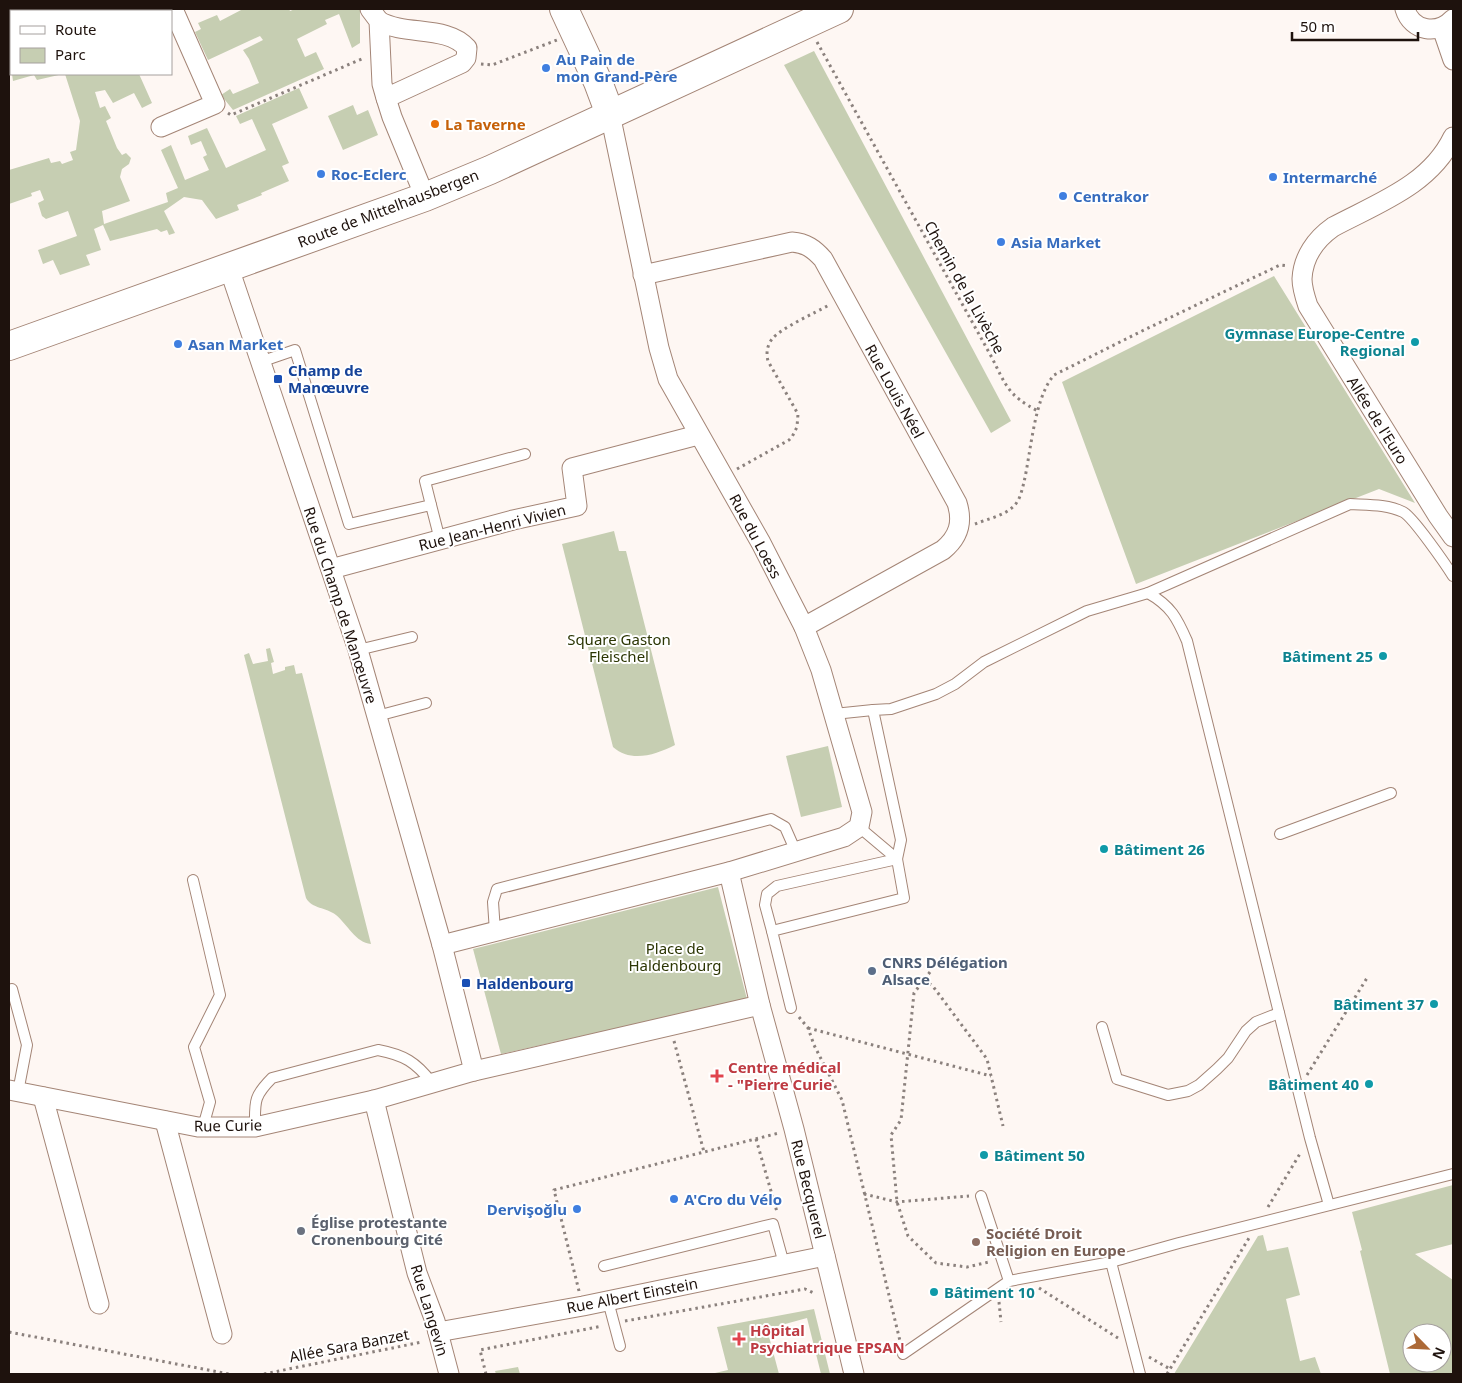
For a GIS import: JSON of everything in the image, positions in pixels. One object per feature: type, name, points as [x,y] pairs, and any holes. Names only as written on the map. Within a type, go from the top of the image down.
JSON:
[{"type":"main road","points":[[564,9],[598,82],[610,114]]},
{"type":"main road","name":"Route de Mittelhausbergen","points":[[9,346],[425,197],[579,137],[610,114],[839,9]]},
{"type":"street","points":[[161,127],[215,104],[173,9]]},
{"type":"street","points":[[1405,9],[1411,21],[1418,26],[1434,30],[1447,23],[1453,60]]},
{"type":"street","points":[[375,15],[382,84],[392,117],[425,197]]},
{"type":"street","points":[[375,15],[395,28],[452,37],[460,41],[467,48],[466,58],[462,64],[386,98]]},
{"type":"street","name":"Rue du Loess","points":[[610,114],[643,275],[659,348],[668,379],[698,435],[731,469],[761,543],[804,627],[821,670],[862,812],[859,827]]},
{"type":"street","name":"Allée de l'Euro","points":[[1453,137],[1438,161],[1415,183],[1323,234],[1315,242],[1304,269],[1302,280],[1308,306],[1453,537]]},
{"type":"street","name":"Rue Louis Néel","points":[[643,275],[792,242],[812,248],[823,259],[956,503],[960,520],[958,531]]},
{"type":"street","name":"Rue du Champ de Manœuvre","points":[[229,268],[358,650],[442,945]]},
{"type":"street","name":"Rue Jean-Henri Vivien","points":[[331,569],[577,506],[572,468],[698,435]]},
{"type":"street","points":[[804,627],[943,550],[950,544],[958,531]]},
{"type":"street","points":[[729,872],[760,1005],[474,1071],[442,945],[729,872],[844,837],[859,827]]},
{"type":"street","name":"Rue Becquerel","points":[[760,1005],[794,1129],[854,1374]]},
{"type":"street","name":"Rue Curie","points":[[13,1091],[203,1127],[255,1127],[374,1100],[474,1071]]},
{"type":"street","points":[[43,1097],[99,1304]]},
{"type":"street","name":"Rue Langevin","points":[[374,1100],[417,1273],[439,1335],[449,1374]]},
{"type":"street","points":[[165,1121],[222,1334]]},
{"type":"street","name":"Rue Albert Einstein","points":[[439,1335],[825,1256]]},
{"type":"lane","points":[[260,362],[295,350],[349,524],[431,505]]},
{"type":"lane","points":[[440,540],[426,481],[526,454]]},
{"type":"lane","points":[[834,714],[892,709],[936,694],[955,684],[984,662],[1087,611],[1148,593],[1350,504],[1382,505],[1405,512],[1442,558],[1453,576]]},
{"type":"lane","points":[[1148,593],[1161,600],[1170,608],[1179,622],[1187,641],[1310,1138],[1329,1206]]},
{"type":"lane","points":[[358,650],[412,636]]},
{"type":"lane","points":[[377,716],[426,703]]},
{"type":"lane","points":[[772,930],[904,898],[896,859],[901,840],[873,710]]},
{"type":"lane","points":[[1280,834],[1391,793]]},
{"type":"lane","points":[[495,932],[493,902],[497,889],[771,819],[786,827],[796,852]]},
{"type":"lane","points":[[859,827],[896,859]]},
{"type":"lane","points":[[790,1008],[765,905],[767,894],[777,886],[896,859]]},
{"type":"lane","points":[[193,880],[220,995],[194,1047],[210,1102],[203,1127]]},
{"type":"lane","points":[[9,990],[12,989],[27,1045],[13,1091]]},
{"type":"lane","points":[[1102,1028],[1117,1079],[1168,1095],[1188,1091],[1199,1084],[1228,1058],[1246,1030],[1256,1022],[1279,1013]]},
{"type":"lane","points":[[255,1127],[255,1103],[260,1090],[272,1078],[378,1050],[392,1052],[410,1060],[421,1068],[432,1083]]},
{"type":"lane","points":[[903,1354],[1009,1281],[1111,1262],[1453,1174]]},
{"type":"lane","points":[[981,1196],[1009,1281]]},
{"type":"lane","points":[[604,1266],[773,1224],[784,1264]]},
{"type":"lane","points":[[1111,1262],[1140,1374]]},
{"type":"lane","points":[[608,1301],[620,1346]]},
{"type":"path","name":"Chemin de la Livèche","points":[[806,24],[991,356],[1008,391],[1038,412]]},
{"type":"path","points":[[466,58],[492,66],[509,57],[575,33]]},
{"type":"path","points":[[215,104],[231,115],[380,50]]},
{"type":"path","points":[[958,531],[1007,511],[1018,502],[1038,412],[1048,382],[1054,375],[1280,265],[1304,269]]},
{"type":"path","points":[[731,469],[789,440],[797,426],[798,414],[768,361],[767,350],[772,340],[777,334],[844,297]]},
{"type":"path","points":[[930,972],[914,993],[901,1120],[891,1135],[898,1202],[908,1236],[936,1263],[968,1267],[1002,1260]]},
{"type":"path","points":[[1298,1090],[1367,978]]},
{"type":"path","points":[[923,981],[932,985],[987,1059],[1003,1126]]},
{"type":"path","points":[[790,1008],[808,1028],[814,1045],[842,1100],[903,1354]]},
{"type":"path","points":[[670,1026],[704,1152]]},
{"type":"path","points":[[808,1028],[991,1076]]},
{"type":"path","points":[[583,1306],[554,1190],[794,1129]]},
{"type":"path","points":[[1167,1374],[1310,1138]]},
{"type":"path","points":[[756,1139],[778,1216],[773,1224]]},
{"type":"path","points":[[864,1194],[898,1202],[981,1196]]},
{"type":"path","points":[[1024,1278],[1170,1369]]},
{"type":"path","points":[[486,1374],[480,1350],[804,1289],[816,1294]]},
{"type":"path","points":[[9,1332],[229,1374]]},
{"type":"path","name":"Allée Sara Banzet","points":[[264,1374],[439,1335]]},
{"type":"green space","points":[[9,9],[116,10],[10,10],[9,26]]},
{"type":"green space","points":[[243,9],[289,9],[290,11],[295,9],[360,9],[360,43],[352,48],[339,14],[325,20],[327,24],[297,39],[305,57],[316,52],[324,69],[233,110],[221,95],[230,89],[233,94],[259,83],[243,50],[263,40],[260,36],[208,60],[195,32],[201,29],[198,23],[217,15],[220,21]]},
{"type":"green space","points":[[814,51],[1011,421],[991,433],[784,65]]},
{"type":"green space","points":[[12,75],[34,75],[13,81]]},
{"type":"green space","points":[[34,75],[59,75],[37,80]]},
{"type":"green space","points":[[65,75],[139,75],[152,103],[142,108],[134,93],[113,103],[105,90],[95,92],[100,108],[105,106],[111,118],[106,121],[117,148],[122,155],[126,153],[131,158],[129,164],[122,169],[120,177],[130,201],[102,211],[104,224],[168,202],[166,193],[178,188],[161,150],[171,145],[185,180],[209,170],[203,157],[207,155],[201,141],[191,145],[188,136],[207,128],[226,168],[266,150],[252,119],[240,124],[236,116],[299,88],[308,108],[272,124],[289,163],[282,166],[289,181],[237,205],[239,210],[216,219],[202,200],[184,197],[164,211],[175,233],[169,235],[167,230],[161,232],[157,229],[110,241],[103,225],[94,229],[101,250],[86,255],[90,265],[60,275],[53,260],[43,264],[38,250],[77,236],[68,211],[46,219],[42,216],[38,203],[44,200],[40,190],[31,193],[32,196],[9,204],[9,170],[49,158],[51,163],[60,161],[62,164],[73,160],[70,152],[76,150],[80,121]]},
{"type":"green space","points":[[353,105],[357,115],[368,110],[378,135],[343,150],[328,116]]},
{"type":"green space","points":[[1274,276],[1415,503],[1379,489],[1136,584],[1062,382]]},
{"type":"green space","name":"Square Gaston Fleischel","points":[[614,531],[619,551],[626,551],[675,745],[643,756],[627,755],[613,747],[562,544]]},
{"type":"green space","points":[[270,648],[274,662],[271,663],[273,674],[285,670],[285,667],[294,665],[296,674],[302,673],[371,944],[356,937],[336,915],[315,906],[306,898],[244,655],[249,653],[253,664],[268,661],[266,649]]},
{"type":"green space","points":[[828,746],[842,807],[801,817],[786,756]]},
{"type":"green space","name":"Place de Haldenbourg","points":[[718,887],[747,999],[501,1054],[473,949]]},
{"type":"green space","points":[[1453,1185],[1453,1244],[1415,1254],[1453,1280],[1453,1374],[1390,1374],[1360,1251],[1362,1250],[1352,1212]]},
{"type":"green space","points":[[1263,1235],[1267,1251],[1288,1247],[1300,1295],[1286,1299],[1300,1361],[1315,1357],[1321,1374],[1174,1374],[1258,1236]]},
{"type":"green space","points":[[814,1309],[830,1374],[821,1374],[807,1318],[767,1329],[779,1374],[715,1373],[728,1370],[717,1327]]},
{"type":"green space","points":[[518,1367],[520,1374],[496,1374],[495,1371]]},
{"type":"place","name":"Au Pain de mon Grand-Père","points":[[546,68]]},
{"type":"place","name":"La Taverne","points":[[435,124]]},
{"type":"place","name":"Roc-Eclerc","points":[[321,174]]},
{"type":"place","name":"Intermarché","points":[[1273,177]]},
{"type":"place","name":"Centrakor","points":[[1063,196]]},
{"type":"place","name":"Asia Market","points":[[1001,242]]},
{"type":"place","name":"Gymnase Europe-Centre Regional","points":[[1415,342]]},
{"type":"place","name":"Asan Market","points":[[178,344]]},
{"type":"place","name":"Champ de Manœuvre","points":[[278,379]]},
{"type":"place","name":"Bâtiment 25","points":[[1383,656]]},
{"type":"place","name":"Bâtiment 26","points":[[1104,849]]},
{"type":"place","name":"CNRS Délégation Alsace","points":[[872,971]]},
{"type":"place","name":"Haldenbourg","points":[[466,983]]},
{"type":"place","name":"Bâtiment 37","points":[[1434,1004]]},
{"type":"place","name":"Centre médical - \"Pierre Curie","points":[[717,1076]]},
{"type":"place","name":"Bâtiment 40","points":[[1369,1084]]},
{"type":"place","name":"Bâtiment 50","points":[[984,1155]]},
{"type":"place","name":"A'Cro du Vélo","points":[[674,1199]]},
{"type":"place","name":"Dervişoğlu","points":[[577,1209]]},
{"type":"place","name":"Église protestante Cronenbourg Cité","points":[[301,1231]]},
{"type":"place","name":"Société Droit Religion en Europe","points":[[976,1242]]},
{"type":"place","name":"Bâtiment 10","points":[[934,1292]]},
{"type":"place","name":"Hôpital Psychiatrique EPSAN","points":[[739,1339]]}]
